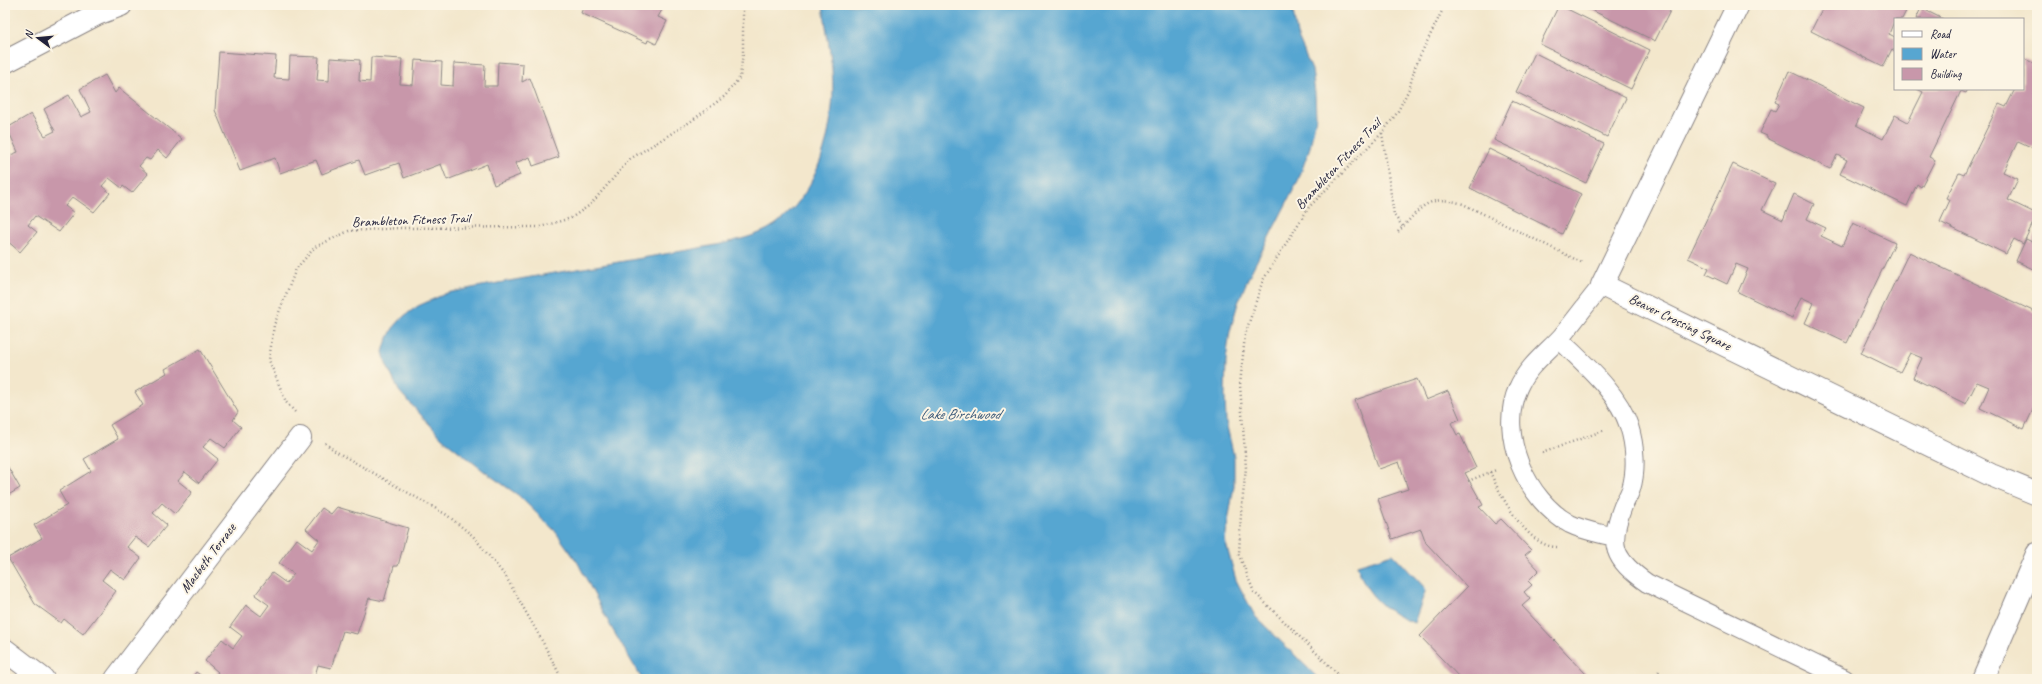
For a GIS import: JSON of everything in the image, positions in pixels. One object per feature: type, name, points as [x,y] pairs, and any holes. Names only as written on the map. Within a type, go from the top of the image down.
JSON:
[{"type":"street","points":[[5,62],[97,14],[120,5]]},
{"type":"street","points":[[1602,285],[1738,5]]},
{"type":"street","name":"Beaver Crossing Square","points":[[1602,285],[1991,475],[2037,494]]},
{"type":"street","name":"Macbeth Terrace","points":[[116,679],[300,428]]},
{"type":"street","points":[[1983,679],[2037,554]]},
{"type":"street","points":[[5,650],[43,679]]},
{"type":"lane","points":[[1602,285],[1559,338],[1528,372],[1518,388],[1513,408],[1513,429],[1517,456],[1530,484],[1555,513],[1570,524],[1614,537]]},
{"type":"lane","points":[[1559,338],[1612,395],[1623,412],[1630,428],[1634,453],[1634,476],[1614,537],[1615,547],[1620,559],[1634,574],[1647,583],[1845,679]]},
{"type":"path","name":"Brambleton Fitness Trail","points":[[300,428],[286,402],[269,360],[274,325],[296,269],[314,247],[349,230],[399,228],[540,227],[571,218],[590,205],[630,159],[690,122],[726,96],[740,77],[743,53],[743,5]]},
{"type":"path","name":"Brambleton Fitness Trail","points":[[1343,679],[1254,592],[1239,555],[1241,513],[1246,468],[1240,385],[1245,335],[1263,280],[1309,207],[1382,133],[1397,113],[1409,89],[1416,64],[1445,5]]},
{"type":"path","points":[[1382,133],[1394,215],[1403,227]]},
{"type":"path","points":[[1398,232],[1421,208],[1430,202],[1450,200],[1463,204],[1584,263]]},
{"type":"path","points":[[1538,454],[1612,428]]},
{"type":"path","points":[[324,442],[335,452],[447,515],[473,536],[506,577],[562,679]]},
{"type":"path","points":[[1468,481],[1498,469]]},
{"type":"path","points":[[1655,679],[1659,671]]},
{"type":"water","name":"Lake Birchwood","points":[[823,5],[1292,5],[1297,35],[1312,70],[1316,118],[1310,147],[1298,181],[1249,276],[1238,303],[1230,331],[1226,360],[1225,396],[1226,422],[1234,457],[1234,486],[1225,540],[1236,580],[1255,616],[1319,679],[642,679],[611,627],[578,563],[555,531],[518,495],[485,472],[442,438],[399,391],[386,364],[383,352],[393,328],[404,316],[418,306],[447,293],[746,238],[768,229],[782,219],[795,207],[814,176],[821,159],[830,124],[833,82]]},
{"type":"water","points":[[1393,554],[1426,589],[1414,623],[1394,614],[1378,601],[1365,585],[1357,565]]},
{"type":"building","points":[[584,5],[657,5],[663,8],[658,17],[667,21],[656,44],[648,40],[647,43],[581,13]]},
{"type":"building","points":[[1559,5],[1650,50],[1631,89],[1540,44]]},
{"type":"building","points":[[1581,5],[1673,5],[1655,41]]},
{"type":"building","points":[[1824,5],[1909,5],[1902,18],[1894,18],[1889,34],[1894,36],[1894,50],[1892,49],[1883,67],[1811,31]]},
{"type":"building","points":[[1921,8],[1941,18],[1916,18]]},
{"type":"building","points":[[219,52],[276,56],[274,78],[289,79],[290,56],[319,57],[317,80],[329,81],[330,58],[360,60],[359,81],[370,82],[371,57],[402,59],[400,84],[413,85],[415,60],[442,62],[441,85],[453,86],[454,63],[485,65],[484,86],[497,86],[498,62],[523,64],[522,82],[530,78],[559,157],[533,166],[530,157],[515,163],[520,175],[494,185],[487,164],[447,180],[441,164],[404,178],[399,163],[365,175],[359,160],[322,174],[316,160],[280,173],[275,158],[240,171],[215,110]]},
{"type":"building","points":[[1535,53],[1626,98],[1607,137],[1516,92]]},
{"type":"building","points":[[2024,58],[2037,65],[2037,140],[2033,148],[2018,141],[2003,172],[2018,179],[2008,200],[2035,213],[2037,209],[2037,225],[2033,223],[2023,244],[2014,239],[2006,254],[1940,222],[1950,200],[1946,198],[1959,173],[1964,175],[1999,104],[2006,107],[2014,90],[2024,90]]},
{"type":"building","points":[[1789,71],[1864,108],[1856,125],[1883,139],[1895,115],[1908,122],[1923,92],[1919,90],[1968,90],[1966,93],[1961,91],[1929,157],[1935,160],[1921,187],[1917,184],[1907,206],[1840,174],[1847,160],[1837,155],[1830,169],[1767,138],[1767,136],[1760,133],[1771,109],[1775,111],[1779,104],[1775,102]]},
{"type":"building","points":[[105,75],[115,93],[119,88],[182,139],[167,158],[158,150],[150,160],[146,158],[139,166],[148,174],[132,193],[123,186],[122,188],[109,178],[102,186],[110,193],[94,212],[73,197],[65,206],[74,213],[59,232],[35,216],[28,225],[37,232],[20,252],[5,239],[5,150],[8,156],[18,152],[7,128],[31,114],[45,136],[55,131],[44,109],[69,95],[81,117],[91,112],[80,89]]},
{"type":"building","points":[[1512,101],[1604,144],[1586,183],[1494,140]]},
{"type":"building","points":[[1489,149],[1581,194],[1562,234],[1470,188]]},
{"type":"building","points":[[1733,164],[1775,184],[1762,210],[1783,220],[1794,194],[1814,204],[1807,219],[1826,228],[1821,236],[1842,246],[1853,223],[1895,243],[1847,343],[1805,323],[1814,303],[1801,297],[1792,318],[1738,292],[1748,269],[1736,264],[1727,284],[1706,274],[1709,268],[1688,258]]},
{"type":"building","points":[[2037,233],[2037,271],[2016,261],[2026,239],[2032,242]]},
{"type":"building","points":[[1909,252],[2037,313],[2037,401],[2024,429],[1980,408],[1989,387],[1977,382],[1966,404],[1913,378],[1922,358],[1910,353],[1900,372],[1861,353]]},
{"type":"building","points":[[200,349],[238,412],[233,420],[241,427],[225,448],[211,438],[203,447],[218,459],[199,483],[185,472],[178,481],[192,492],[175,514],[162,503],[153,513],[167,525],[149,547],[135,537],[127,547],[141,558],[125,580],[110,569],[102,580],[116,591],[83,634],[64,619],[61,623],[35,604],[8,558],[42,538],[34,525],[67,505],[59,491],[91,471],[84,459],[118,439],[110,425],[143,405],[135,392],[167,373],[165,369]]},
{"type":"building","points":[[1417,379],[1426,400],[1448,391],[1460,419],[1451,423],[1457,435],[1460,434],[1476,468],[1465,473],[1483,505],[1479,507],[1495,524],[1501,519],[1531,550],[1525,555],[1539,570],[1528,581],[1532,585],[1524,592],[1530,599],[1522,606],[1586,674],[1581,679],[1461,679],[1420,636],[1467,587],[1426,543],[1421,529],[1392,539],[1378,499],[1408,489],[1399,462],[1379,469],[1355,400]]},
{"type":"building","points":[[5,462],[20,488],[5,497]]},
{"type":"building","points":[[337,507],[408,528],[398,566],[394,566],[384,601],[369,598],[357,634],[343,631],[331,668],[318,665],[314,679],[213,679],[218,672],[205,661],[222,639],[233,648],[242,636],[230,627],[246,605],[261,616],[269,605],[255,595],[272,573],[286,583],[294,574],[279,563],[297,539],[312,550],[319,540],[306,529],[322,508],[331,514]]},
{"type":"building","points":[[196,672],[206,679],[191,679]]}]
